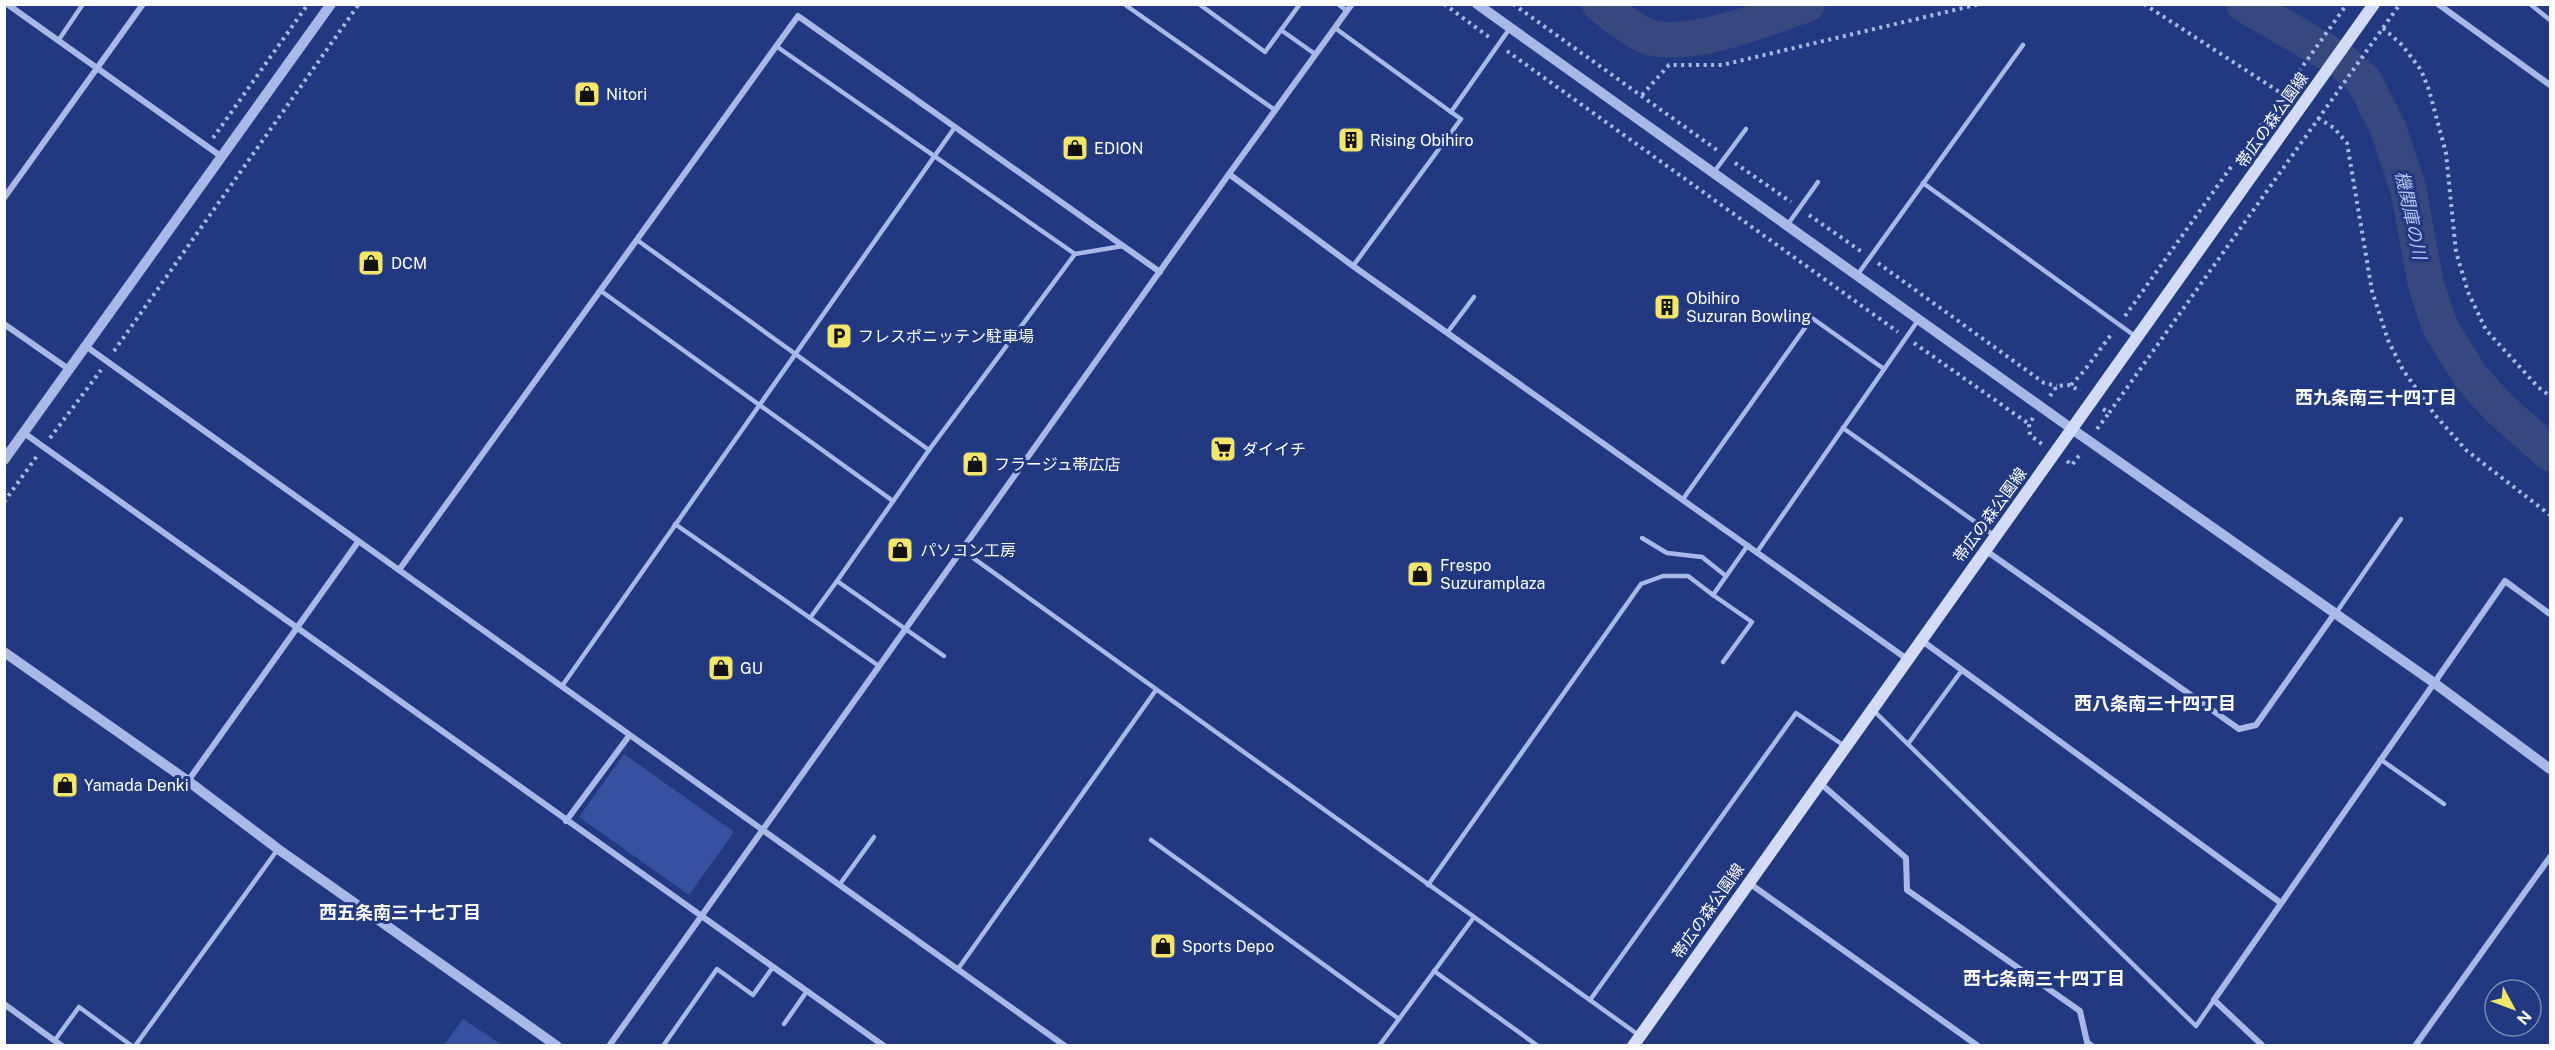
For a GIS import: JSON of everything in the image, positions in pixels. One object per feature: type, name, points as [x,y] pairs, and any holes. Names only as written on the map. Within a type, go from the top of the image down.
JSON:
[{"type":"main road","name":"帯広の森公園線","points":[[1639,1042],[1907,659],[2374,4]]},
{"type":"street","points":[[7,4],[222,157]]},
{"type":"street","points":[[4,198],[143,4]]},
{"type":"street","points":[[4,460],[331,4]]},
{"type":"street","points":[[609,1046],[700,915],[1352,4]]},
{"type":"street","points":[[1477,4],[2072,429],[2433,682],[2550,769]]},
{"type":"street","points":[[2438,4],[2550,85]]},
{"type":"street","points":[[399,570],[798,16],[1160,272]]},
{"type":"street","points":[[1229,174],[1353,266],[1907,659]]},
{"type":"street","points":[[4,324],[70,370]]},
{"type":"street","points":[[87,347],[1065,1046]]},
{"type":"street","points":[[24,433],[884,1046]]},
{"type":"street","points":[[188,781],[358,542]]},
{"type":"street","points":[[1985,550],[2239,729],[2256,725],[2336,613]]},
{"type":"street","points":[[2263,1046],[2214,1000],[2505,581],[2550,614]]},
{"type":"street","points":[[1921,640],[2281,903]]},
{"type":"street","points":[[4,652],[557,1046]]},
{"type":"street","points":[[566,821],[629,736]]},
{"type":"street","points":[[1820,783],[1906,858],[1907,890],[2080,1011],[2087,1042],[2092,1046]]},
{"type":"street","points":[[2415,1046],[2550,857]]},
{"type":"street","points":[[1749,883],[1978,1046]]},
{"type":"street","points":[[4,1004],[62,1046]]},
{"type":"lane","points":[[58,41],[83,4]]},
{"type":"lane","points":[[1124,4],[1275,110]]},
{"type":"lane","points":[[1199,4],[1265,52],[1300,4]]},
{"type":"lane","points":[[1338,4],[1347,11]]},
{"type":"lane","points":[[2530,4],[2550,20]]},
{"type":"lane","points":[[1335,28],[1461,119],[1353,266]]},
{"type":"lane","points":[[1451,112],[1510,28]]},
{"type":"lane","points":[[1281,30],[1316,54]]},
{"type":"lane","points":[[1857,275],[2023,45]]},
{"type":"lane","points":[[776,46],[1075,254],[1123,246]]},
{"type":"lane","points":[[562,686],[955,127]]},
{"type":"lane","points":[[1714,172],[1746,129]]},
{"type":"lane","points":[[1788,224],[1818,182]]},
{"type":"lane","points":[[1923,183],[2137,338]]},
{"type":"lane","points":[[637,240],[929,450]]},
{"type":"lane","points":[[810,618],[929,450],[1075,254]]},
{"type":"lane","points":[[601,291],[893,501]]},
{"type":"lane","points":[[1448,333],[1474,297]]},
{"type":"lane","points":[[1683,499],[1812,318],[1884,369]]},
{"type":"lane","points":[[1757,552],[1919,319]]},
{"type":"lane","points":[[1843,428],[1995,536]]},
{"type":"lane","points":[[2336,613],[2401,519]]},
{"type":"lane","points":[[675,524],[879,666]]},
{"type":"lane","points":[[1642,538],[1667,553],[1702,557],[1726,576]]},
{"type":"lane","points":[[1713,595],[1748,545]]},
{"type":"lane","points":[[962,550],[1590,1000],[1639,1042]]},
{"type":"lane","points":[[1428,885],[1641,584],[1663,576],[1688,576],[1752,622],[1723,662]]},
{"type":"lane","points":[[837,581],[944,656]]},
{"type":"lane","points":[[1908,744],[1962,670]]},
{"type":"lane","points":[[958,969],[1156,690]]},
{"type":"lane","points":[[1872,710],[2196,1026],[2214,1000]]},
{"type":"lane","points":[[1590,1000],[1796,713],[1846,747]]},
{"type":"lane","points":[[2380,759],[2444,804]]},
{"type":"lane","points":[[840,884],[874,837]]},
{"type":"lane","points":[[1151,840],[1399,1019]]},
{"type":"lane","points":[[55,1040],[79,1007],[133,1046],[278,849]]},
{"type":"lane","points":[[1380,1046],[1474,916]]},
{"type":"lane","points":[[663,1046],[717,969],[753,995],[773,967]]},
{"type":"lane","points":[[1434,971],[1538,1046]]},
{"type":"lane","points":[[784,1024],[807,991]]},
{"type":"path","points":[[4,502],[107,362],[359,4]]},
{"type":"path","points":[[1444,4],[1906,338],[2029,424]]},
{"type":"path","points":[[1513,4],[2044,383],[2057,386]]},
{"type":"path","points":[[1642,95],[1669,65],[1722,65],[1980,4]]},
{"type":"path","points":[[2144,4],[2284,95]]},
{"type":"path","points":[[2071,385],[2119,324],[2347,4]]},
{"type":"path","points":[[2092,401],[2109,413],[2400,4]]},
{"type":"path","points":[[2383,28],[2402,45],[2421,70],[2429,90],[2446,153],[2456,252],[2468,292],[2486,330],[2538,387],[2550,396]]},
{"type":"path","points":[[2318,118],[2334,128],[2347,143],[2372,291],[2388,340],[2403,370],[2435,415],[2466,450],[2550,515]]},
{"type":"shaded area","points":[[624,754],[734,832],[689,895],[579,817]]},
{"type":"shaded area","points":[[463,1019],[502,1045],[444,1045]]},
{"type":"waterway","name":"機関庫の川","points":[[1600,4],[1640,33],[1663,40],[1727,31],[1807,4]]},
{"type":"waterway","name":"機関庫の川","points":[[2244,4],[2342,61],[2364,81],[2388,128],[2408,188],[2426,285],[2440,327],[2471,377],[2499,408],[2550,453]]},
{"type":"place","name":"Nitori","points":[[587,94]]},
{"type":"place","name":"Rising Obihiro","points":[[1351,140]]},
{"type":"place","name":"EDION","points":[[1075,148]]},
{"type":"place","name":"DCM","points":[[371,263]]},
{"type":"place","name":"Obihiro Suzuran Bowling","points":[[1667,307]]},
{"type":"place","name":"フレスポニッテン駐車場","points":[[839,336]]},
{"type":"place","name":"ダイイチ","points":[[1223,449]]},
{"type":"place","name":"フラージュ帯広店","points":[[975,464]]},
{"type":"place","name":"パソコン工房","points":[[900,550]]},
{"type":"place","name":"Frespo Suzuramplaza","points":[[1420,574]]},
{"type":"place","name":"GU","points":[[721,668]]},
{"type":"place","name":"Yamada Denki","points":[[65,785]]},
{"type":"place","name":"Sports Depo","points":[[1163,946]]},
{"type":"district","name":"西九条南三十四丁目","points":[[2376,397]]},
{"type":"district","name":"西八条南三十四丁目","points":[[2155,703]]},
{"type":"district","name":"西五条南三十七丁目","points":[[400,912]]},
{"type":"district","name":"西七条南三十四丁目","points":[[2044,978]]}]
